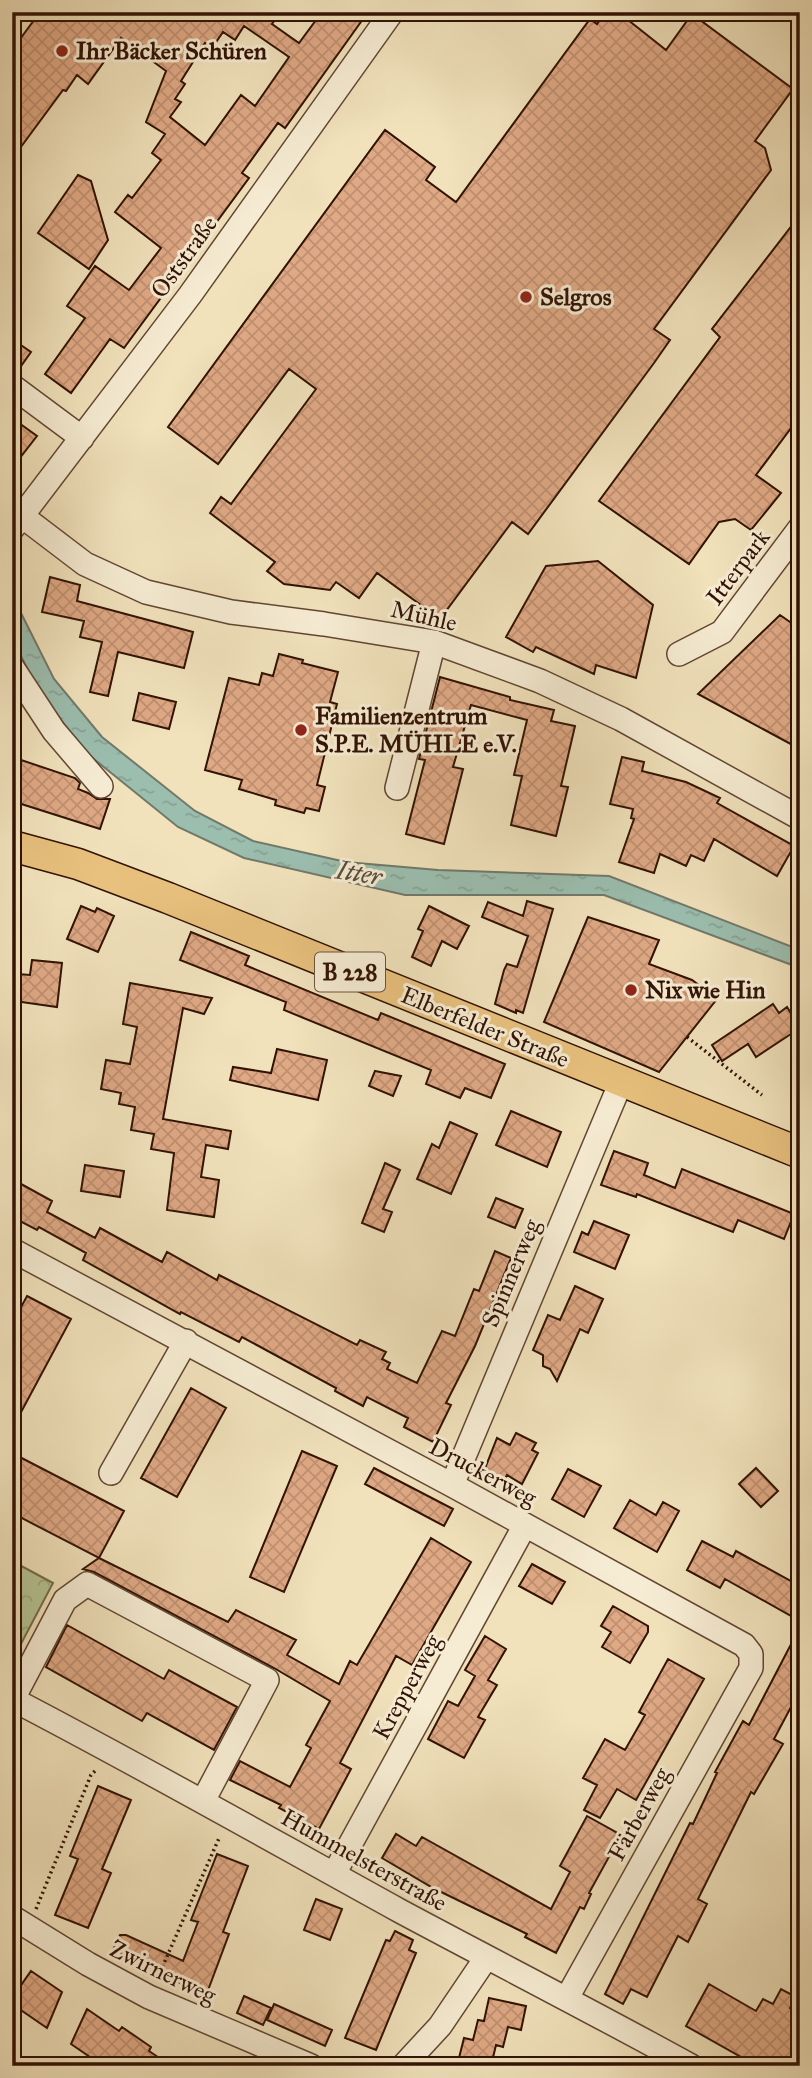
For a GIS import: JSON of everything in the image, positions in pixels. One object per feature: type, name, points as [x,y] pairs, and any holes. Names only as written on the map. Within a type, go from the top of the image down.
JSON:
[{"type":"main road","name":"Elberfelder Straße","points":[[12,846],[78,864],[168,898],[800,1153]]},
{"type":"street","name":"Oststraße","points":[[17,523],[190,295],[392,12]]},
{"type":"street","points":[[12,386],[82,438]]},
{"type":"street","name":"Mühle","points":[[17,523],[85,564],[146,592],[231,612],[434,642],[540,681],[597,708],[800,818]]},
{"type":"street","name":"Itterpark","points":[[679,654],[722,632],[800,528]]},
{"type":"street","points":[[397,789],[434,642]]},
{"type":"street","points":[[12,667],[54,731],[101,786]]},
{"type":"street","name":"Spinnerweg","points":[[452,1485],[621,1082]]},
{"type":"street","name":"Druckerweg","points":[[16,1258],[186,1341],[744,1645],[751,1654]]},
{"type":"street","points":[[111,1474],[186,1341]]},
{"type":"street","name":"Krepperweg","points":[[334,1874],[525,1525]]},
{"type":"street","points":[[13,1699],[65,1600],[87,1584],[267,1680],[203,1801]]},
{"type":"street","name":"Färberweg","points":[[566,1998],[751,1668],[751,1654]]},
{"type":"street","name":"Hummelsterstraße","points":[[13,1699],[486,1958],[691,2066]]},
{"type":"street","name":"Zwirnerweg","points":[[12,1917],[88,1964],[149,1997],[301,2064]]},
{"type":"street","points":[[403,2066],[440,2026],[486,1958]]},
{"type":"path","points":[[687,1037],[762,1095]]},
{"type":"path","points":[[35,1913],[92,1775],[98,1767]]},
{"type":"path","points":[[155,1985],[222,1833]]},
{"type":"green space","points":[[12,1561],[53,1583],[12,1661]]},
{"type":"water","name":"Itter","points":[[12,595],[54,679],[102,737],[195,811],[253,841],[346,862],[438,870],[609,876],[800,950],[800,968],[604,895],[405,895],[244,858],[178,827],[89,755],[40,694],[12,638]]},
{"type":"building","points":[[40,12],[197,12],[209,21],[215,12],[281,12],[272,24],[299,43],[322,12],[368,12],[285,128],[278,123],[242,173],[249,178],[124,348],[110,339],[71,393],[45,374],[85,318],[67,306],[95,266],[129,290],[161,248],[115,212],[128,195],[132,198],[161,160],[152,153],[165,134],[146,122],[166,71],[121,38],[88,84],[77,75],[66,91],[63,90],[12,159],[12,50]],"holes":[[[244,26],[289,57],[255,106],[241,95],[205,145],[170,117],[181,102],[175,99],[185,84],[181,81],[205,43],[212,48],[223,32],[235,40]]]},
{"type":"building","name":"Selgros","points":[[606,12],[618,12],[666,50],[692,14],[793,89],[755,141],[765,148],[771,170],[654,329],[670,340],[528,534],[512,522],[440,619],[377,573],[359,598],[336,582],[330,590],[284,584],[267,571],[275,562],[210,513],[221,497],[231,504],[316,389],[289,369],[218,464],[168,427],[385,130],[435,167],[426,180],[456,202],[590,19],[597,24]]},
{"type":"building","points":[[78,175],[91,181],[108,240],[89,269],[38,233]]},
{"type":"building","points":[[800,215],[800,416],[756,475],[781,493],[751,530],[735,519],[719,522],[689,564],[599,501],[720,337],[712,329]]},
{"type":"building","points":[[12,339],[31,352],[16,373],[12,372]]},
{"type":"building","points":[[12,418],[37,436],[12,468]]},
{"type":"building","points":[[598,561],[653,605],[636,678],[596,665],[594,674],[536,647],[533,652],[506,637],[546,566]]},
{"type":"building","points":[[50,577],[80,585],[77,601],[193,632],[184,668],[118,652],[108,696],[90,692],[102,642],[80,637],[84,621],[42,612]]},
{"type":"building","points":[[780,615],[800,629],[800,749],[698,694]]},
{"type":"building","points":[[279,654],[338,672],[330,702],[337,704],[317,785],[325,787],[319,811],[306,808],[304,813],[275,805],[276,800],[239,789],[242,780],[205,770],[229,678],[259,685],[262,673],[273,676]]},
{"type":"building","points":[[440,677],[510,697],[510,700],[554,710],[551,721],[575,726],[561,786],[568,787],[556,836],[511,825],[522,776],[514,775],[527,720],[471,705],[453,767],[463,769],[444,844],[406,834],[425,760],[419,759]]},
{"type":"building","points":[[139,693],[176,702],[169,729],[133,720]]},
{"type":"building","points":[[12,757],[75,778],[80,783],[78,789],[97,799],[110,799],[100,829],[12,801],[18,781],[12,779]]},
{"type":"building","points":[[622,757],[644,762],[642,771],[686,782],[720,798],[717,803],[794,846],[777,876],[714,839],[704,861],[691,855],[686,866],[660,854],[654,873],[619,862],[634,819],[631,818],[633,809],[610,804]]},
{"type":"building","points":[[527,901],[553,909],[523,1013],[516,1010],[516,1013],[495,1004],[504,970],[507,964],[517,967],[528,936],[482,917],[488,902],[523,916]]},
{"type":"building","points":[[81,906],[95,912],[97,908],[114,916],[98,952],[67,939]]},
{"type":"building","points":[[429,906],[469,926],[457,949],[442,941],[431,966],[412,957],[423,931],[418,929]]},
{"type":"building","name":"Nix wie Hin","points":[[588,917],[659,940],[649,964],[692,980],[717,999],[659,1072],[544,1022]]},
{"type":"building","points":[[191,932],[249,956],[245,965],[378,1020],[381,1013],[505,1064],[491,1098],[465,1088],[460,1098],[426,1084],[431,1070],[284,1010],[286,1002],[180,960]]},
{"type":"building","points":[[32,960],[62,963],[57,1007],[14,1001],[18,974],[30,975]]},
{"type":"building","points":[[130,983],[212,998],[204,1014],[183,1008],[163,1119],[231,1131],[228,1149],[206,1145],[201,1177],[219,1180],[214,1217],[167,1210],[174,1153],[151,1149],[154,1134],[131,1130],[135,1107],[119,1104],[121,1093],[101,1089],[106,1060],[130,1064],[137,1027],[123,1024]]},
{"type":"building","points":[[773,1004],[779,1013],[787,1007],[800,1028],[756,1057],[748,1044],[722,1061],[712,1045]]},
{"type":"building","points":[[277,1049],[327,1060],[318,1100],[230,1080],[233,1067],[271,1073]]},
{"type":"building","points":[[375,1071],[401,1076],[393,1096],[369,1086]]},
{"type":"building","points":[[511,1111],[561,1132],[547,1167],[496,1145]]},
{"type":"building","points":[[450,1122],[477,1134],[451,1194],[417,1179],[432,1144],[439,1148]]},
{"type":"building","points":[[614,1151],[648,1163],[644,1175],[675,1188],[682,1169],[794,1214],[784,1239],[738,1220],[733,1232],[637,1194],[636,1197],[601,1185]]},
{"type":"building","points":[[385,1163],[400,1170],[383,1209],[392,1212],[384,1232],[362,1223]]},
{"type":"building","points":[[85,1165],[124,1171],[120,1197],[81,1191]]},
{"type":"building","points":[[12,1179],[52,1201],[47,1212],[95,1238],[100,1228],[162,1262],[167,1252],[217,1280],[219,1275],[357,1345],[360,1340],[386,1352],[382,1359],[390,1363],[387,1369],[417,1383],[442,1331],[455,1336],[474,1289],[479,1291],[495,1251],[511,1258],[475,1346],[446,1403],[451,1405],[433,1442],[404,1427],[408,1418],[367,1397],[363,1406],[335,1391],[336,1388],[242,1337],[239,1342],[181,1312],[180,1314],[83,1260],[86,1253],[39,1227],[37,1230],[12,1217]]},
{"type":"building","points":[[496,1198],[523,1209],[515,1228],[488,1217]]},
{"type":"building","points":[[594,1221],[629,1235],[615,1269],[574,1252],[582,1232],[588,1235]]},
{"type":"building","points":[[575,1286],[603,1299],[588,1333],[580,1329],[557,1381],[550,1369],[543,1366],[543,1355],[533,1350],[548,1315],[560,1320]]},
{"type":"building","points":[[27,1296],[71,1319],[12,1429],[12,1324]]},
{"type":"building","points":[[191,1388],[226,1408],[177,1497],[141,1478]]},
{"type":"building","points":[[516,1433],[536,1443],[532,1450],[538,1453],[522,1484],[507,1475],[504,1481],[484,1471],[497,1438],[510,1445]]},
{"type":"building","points":[[302,1451],[337,1466],[284,1592],[250,1577]]},
{"type":"building","points":[[12,1453],[124,1511],[99,1558],[12,1513]]},
{"type":"building","points":[[374,1468],[453,1509],[444,1526],[365,1484]]},
{"type":"building","points":[[756,1468],[778,1491],[761,1507],[739,1484]]},
{"type":"building","points":[[568,1469],[601,1486],[584,1517],[552,1499]]},
{"type":"building","points":[[630,1500],[656,1515],[663,1502],[679,1511],[657,1552],[614,1528]]},
{"type":"building","points":[[431,1538],[471,1562],[412,1665],[396,1656],[340,1763],[351,1769],[319,1829],[279,1808],[281,1805],[230,1780],[240,1761],[290,1787],[311,1748],[306,1745],[330,1701],[274,1668],[94,1572],[83,1569],[99,1558],[228,1622],[236,1610],[296,1640],[287,1655],[339,1684],[350,1661],[357,1665]]},
{"type":"building","points":[[702,1541],[733,1557],[736,1551],[800,1586],[800,1621],[725,1579],[720,1588],[687,1570]]},
{"type":"building","points":[[532,1564],[565,1582],[552,1604],[519,1586]]},
{"type":"building","points":[[613,1606],[648,1626],[648,1632],[630,1663],[602,1647],[611,1632],[601,1626]]},
{"type":"building","points":[[67,1625],[164,1679],[169,1670],[237,1707],[214,1750],[147,1713],[142,1721],[46,1667]]},
{"type":"building","points":[[800,1627],[800,1690],[774,1739],[783,1744],[754,1794],[751,1792],[698,1899],[707,1904],[688,1942],[678,1936],[647,1997],[631,1989],[623,2004],[605,1994],[690,1823],[693,1824],[717,1773],[715,1772],[743,1721],[749,1725]]},
{"type":"building","points":[[485,1636],[506,1649],[488,1680],[497,1685],[478,1717],[485,1720],[464,1758],[428,1739],[448,1701],[458,1706],[475,1676],[465,1670]]},
{"type":"building","points":[[668,1659],[704,1679],[636,1800],[617,1789],[600,1818],[584,1810],[597,1785],[583,1778],[605,1739],[625,1750],[645,1715],[639,1712]]},
{"type":"building","points":[[98,1786],[131,1800],[102,1869],[111,1873],[88,1928],[55,1915],[78,1859],[70,1856]]},
{"type":"building","points":[[587,1816],[621,1835],[589,1893],[591,1894],[584,1909],[580,1907],[556,1953],[525,1937],[527,1934],[433,1888],[382,1858],[396,1834],[416,1846],[422,1837],[551,1909],[570,1872],[560,1866]]},
{"type":"building","points":[[217,1854],[248,1866],[223,1932],[229,1934],[207,1993],[175,1981],[176,1979],[113,1950],[120,1935],[126,1935],[183,1961],[198,1922],[191,1920]]},
{"type":"building","points":[[316,1899],[342,1909],[330,1940],[304,1930]]},
{"type":"building","points":[[395,1931],[413,1940],[409,1950],[416,1953],[376,2050],[345,2038],[386,1940],[390,1941]]},
{"type":"building","points":[[31,1971],[62,1992],[47,2028],[12,2004],[12,1998]]},
{"type":"building","points":[[709,1984],[756,2011],[763,1999],[773,2004],[781,1989],[796,1997],[790,2008],[800,2012],[800,2066],[757,2066],[686,2026]]},
{"type":"building","points":[[244,1996],[271,2008],[263,2025],[237,2013]]},
{"type":"building","points":[[489,1998],[526,2006],[521,2030],[508,2027],[503,2047],[496,2045],[491,2066],[457,2066],[464,2038],[473,2040],[478,2020],[484,2021]]},
{"type":"building","points":[[274,2004],[332,2030],[325,2046],[267,2020]]},
{"type":"building","points":[[87,2009],[119,2031],[122,2027],[151,2047],[149,2051],[171,2066],[103,2066],[71,2044]]},
{"type":"place","name":"Ihr Bäcker Schüren","points":[[62,51]]},
{"type":"place","name":"Selgros","points":[[526,297]]},
{"type":"place","name":"Familienzentrum S.P.E. MÜHLE e.V.","points":[[301,730]]},
{"type":"place","name":"Nix wie Hin","points":[[631,990]]}]
